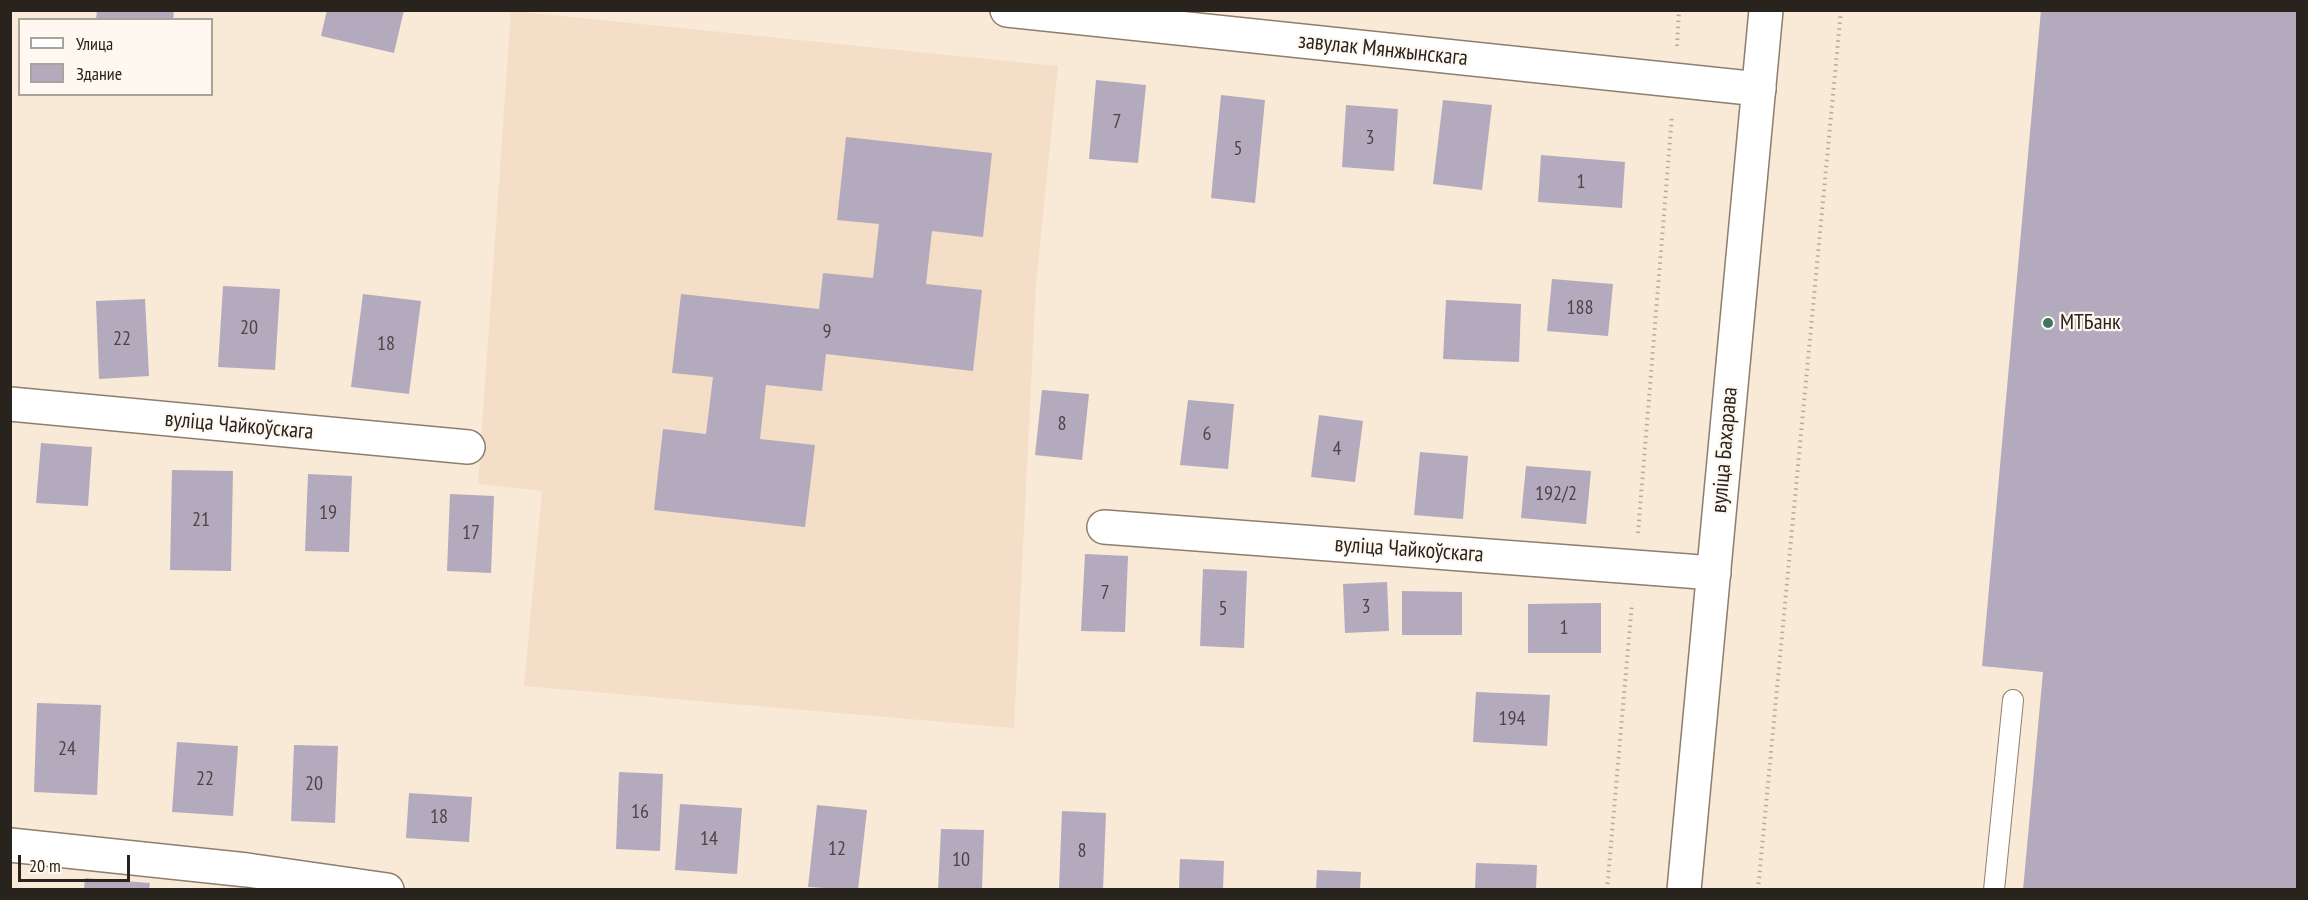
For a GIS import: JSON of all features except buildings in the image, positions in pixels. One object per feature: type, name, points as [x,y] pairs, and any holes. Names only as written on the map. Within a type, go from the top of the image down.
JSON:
[{"type":"street","name":"завулак Мянжынскага","points":[[1007,10],[1759,89]]},
{"type":"street","name":"вуліца Бахарава","points":[[1684,890],[1766,10]]},
{"type":"street","name":"вуліца Чайкоўскага","points":[[10,404],[468,447]]},
{"type":"street","name":"вуліца Чайкоўскага","points":[[1104,527],[1714,573]]},
{"type":"street","points":[[10,845],[246,880],[387,890]]},
{"type":"lane","points":[[1994,890],[2013,700]]},
{"type":"path","points":[[1607,890],[1636,567],[1679,10]]},
{"type":"path","points":[[1758,890],[1841,10]]},
{"type":"shaded area","points":[[511,11],[1058,66],[1036,285],[1014,728],[524,686],[542,491],[478,484]]},
{"type":"place","name":"МТБанк","points":[[2048,323]]}]
